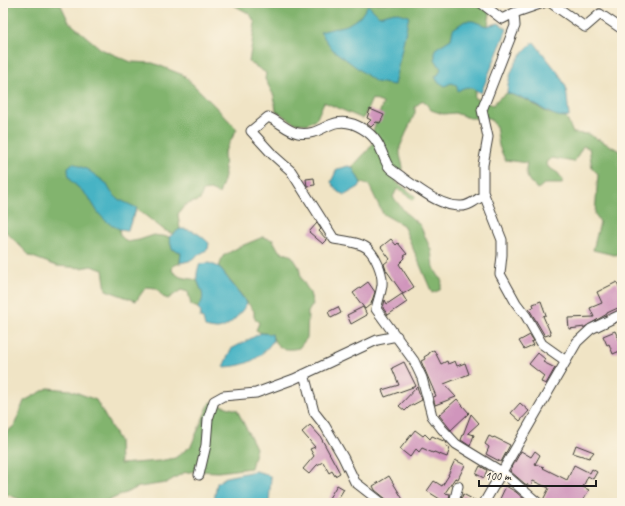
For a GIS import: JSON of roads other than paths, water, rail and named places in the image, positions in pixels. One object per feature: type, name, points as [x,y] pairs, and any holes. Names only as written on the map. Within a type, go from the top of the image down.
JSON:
[{"type":"street","points":[[482,3],[502,19],[514,13],[543,3]]},
{"type":"street","points":[[551,3],[586,27],[600,14],[622,29]]},
{"type":"street","points":[[514,13],[515,26],[482,110],[488,138],[483,165],[483,192],[502,240],[500,274],[516,303],[526,316],[542,344],[566,361]]},
{"type":"street","points":[[484,195],[471,203],[461,206],[444,202],[426,194],[389,167],[381,149],[366,130],[344,122],[336,122],[310,133],[298,133],[289,130],[268,117],[251,131],[273,155],[292,171],[334,239],[354,243],[367,248],[373,256],[378,264],[382,283],[381,293],[376,309],[414,361],[422,378],[432,416],[442,429],[456,444],[502,472],[538,503]]},
{"type":"street","points":[[484,503],[577,342],[591,329],[622,314]]},
{"type":"street","points":[[199,475],[206,445],[208,419],[214,401],[223,396],[256,393],[304,374],[376,340],[397,336]]},
{"type":"street","points":[[304,374],[314,412],[326,426],[355,482],[382,503]]},
{"type":"street","points":[[454,503],[458,486]]},
{"type":"water","points":[[368,5],[379,16],[395,12],[409,16],[394,85],[376,82],[333,50],[320,32],[347,25],[360,17]]},
{"type":"water","points":[[465,21],[473,21],[486,26],[499,23],[507,29],[481,93],[467,87],[458,91],[456,85],[451,83],[445,86],[437,81],[435,76],[438,75],[441,69],[435,59],[435,49],[451,39],[453,29]]},
{"type":"water","points":[[534,42],[559,74],[566,87],[569,116],[558,116],[530,101],[507,93],[509,78],[515,64],[523,52]]},
{"type":"water","points":[[73,163],[88,170],[106,183],[111,192],[118,199],[137,208],[127,231],[116,228],[104,219],[84,192],[71,180],[69,177],[68,167]]},
{"type":"water","points":[[348,166],[352,167],[361,183],[359,187],[345,195],[338,192],[331,182],[337,169]]},
{"type":"water","points":[[180,229],[193,231],[199,235],[209,243],[208,249],[189,261],[180,263],[181,252],[172,249],[169,237]]},
{"type":"water","points":[[209,263],[219,267],[247,303],[227,326],[218,329],[205,327],[203,319],[200,318],[201,313],[198,308],[202,302],[203,296],[198,282],[197,271],[200,264]]},
{"type":"water","points":[[261,333],[272,334],[273,341],[263,353],[252,361],[239,365],[223,367],[231,349]]},
{"type":"water","points":[[255,471],[271,477],[269,503],[221,503],[214,501],[217,483],[226,477]]}]
